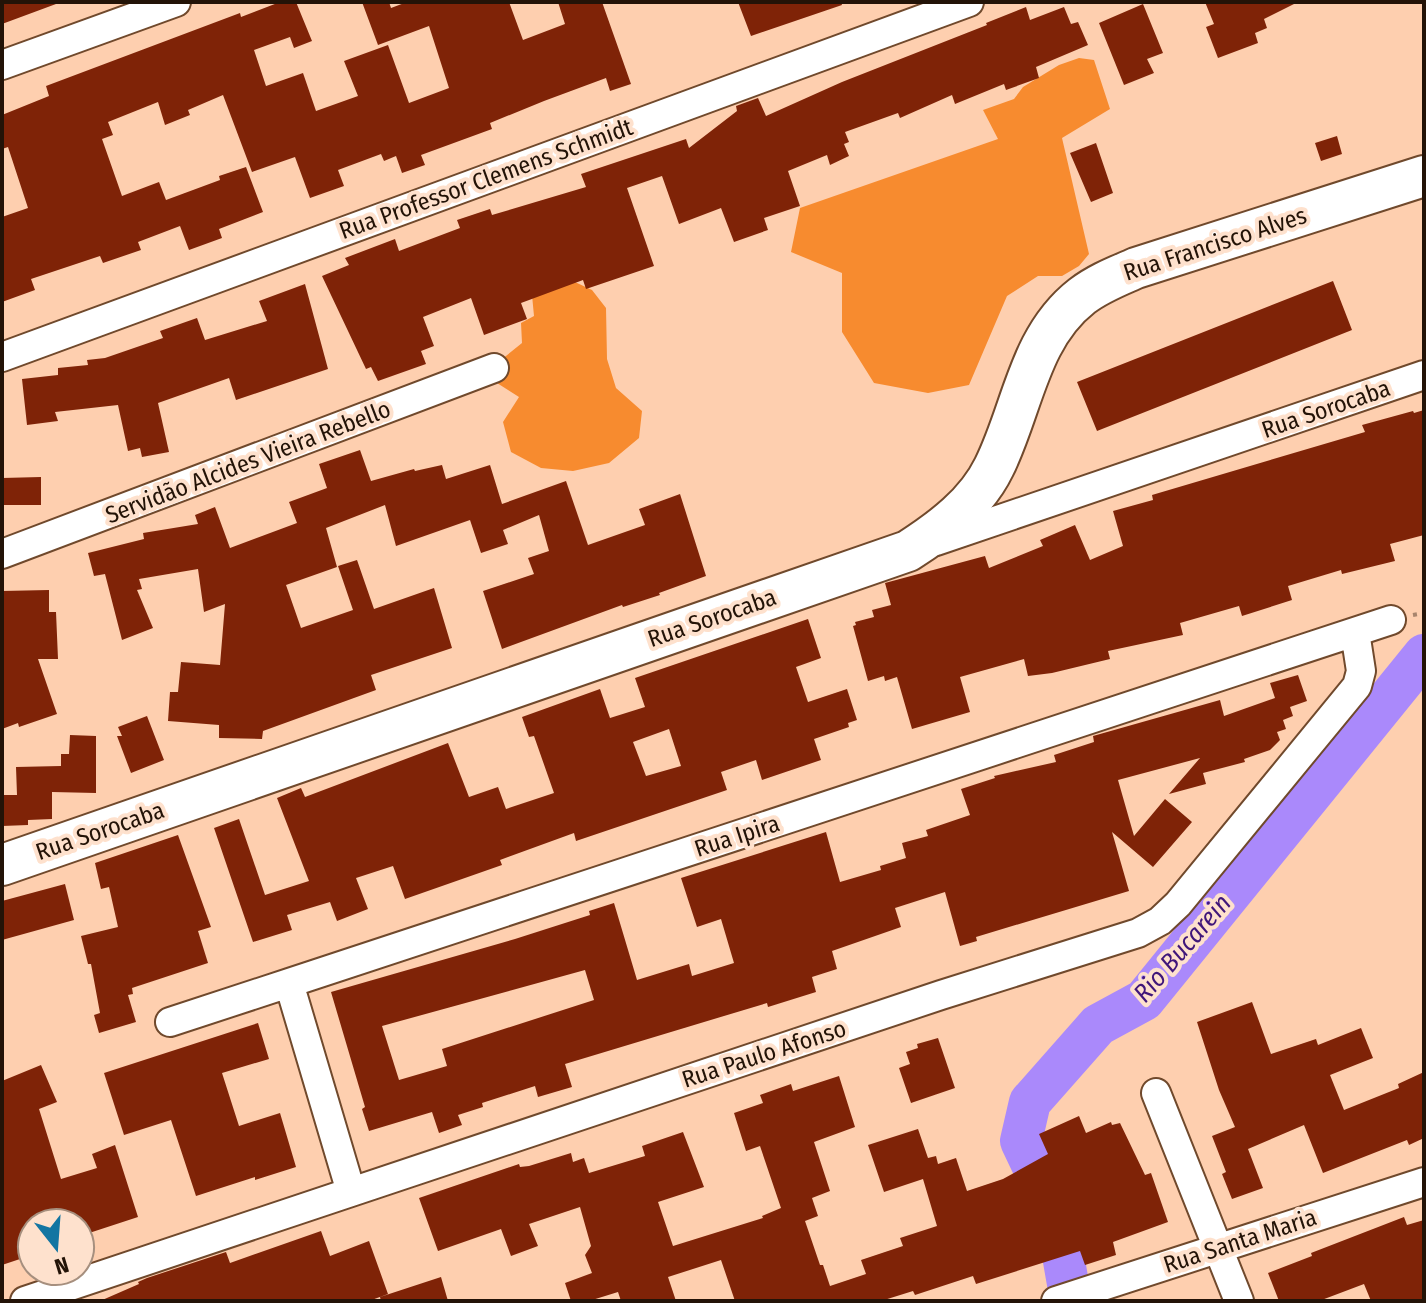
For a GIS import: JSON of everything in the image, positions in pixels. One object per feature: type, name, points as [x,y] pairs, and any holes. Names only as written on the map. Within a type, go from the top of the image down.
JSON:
[{"type":"main road","name":"Rua Francisco Alves","points":[[908,551],[939,531],[979,491],[994,468],[1029,371],[1042,345],[1081,297],[1105,281],[1136,268],[1424,176]]},
{"type":"main road","name":"Rua Sorocaba","points":[[2,865],[908,551]]},
{"type":"street","points":[[2,65],[176,2]]},
{"type":"street","name":"Rua Professor Clemens Schmidt","points":[[2,357],[969,2]]},
{"type":"street","name":"Servidão Alcides Vieira Rebello","points":[[2,554],[494,368]]},
{"type":"street","name":"Rua Sorocaba","points":[[908,551],[1424,375]]},
{"type":"street","name":"Rua Ipira","points":[[170,1022],[1391,620]]},
{"type":"street","name":"Rua Paulo Afonso","points":[[25,1301],[941,995],[1138,933],[1160,921],[1178,904],[1357,686],[1361,671],[1355,632]]},
{"type":"street","points":[[289,983],[351,1192]]},
{"type":"street","points":[[1156,1093],[1239,1301]]},
{"type":"street","name":"Rua Santa Maria","points":[[1056,1301],[1424,1182]]},
{"type":"shaded area","points":[[1079,58],[1094,60],[1110,109],[1062,138],[1089,254],[1079,266],[1062,276],[1038,276],[1007,296],[969,385],[928,393],[874,383],[842,332],[842,273],[791,252],[800,208],[998,139],[983,110],[1014,99],[1023,87],[1059,65]]},
{"type":"shaded area","points":[[560,275],[592,290],[606,308],[607,359],[616,388],[642,411],[639,438],[609,463],[573,471],[541,468],[511,452],[503,422],[519,397],[497,383],[501,360],[522,343],[521,323],[534,316],[532,295]]},
{"type":"building","points":[[2,2],[55,2],[56,4],[2,24]]},
{"type":"building","points":[[280,2],[296,2],[312,41],[294,48],[290,37],[254,50],[266,86],[303,73],[316,111],[358,96],[344,61],[388,45],[409,103],[449,88],[429,26],[378,45],[362,2],[389,2],[391,8],[407,2],[509,2],[523,40],[565,24],[558,2],[602,2],[631,84],[610,91],[606,78],[544,101],[490,123],[492,129],[421,155],[425,165],[402,173],[396,156],[384,161],[381,154],[338,170],[344,186],[310,198],[295,157],[252,172],[223,95],[188,110],[190,115],[165,125],[158,102],[108,122],[113,135],[102,139],[122,196],[159,182],[166,200],[246,167],[263,212],[219,229],[222,238],[189,250],[180,226],[138,242],[141,250],[103,263],[100,256],[31,279],[35,290],[2,302],[2,217],[28,208],[8,147],[2,149],[2,115],[49,96],[46,86],[240,13],[241,17]]},
{"type":"building","points":[[738,2],[841,2],[842,5],[751,36]]},
{"type":"building","points":[[1205,2],[1298,2],[1264,19],[1267,28],[1255,33],[1258,43],[1218,58],[1206,27],[1214,24]]},
{"type":"building","points":[[1143,4],[1163,53],[1147,59],[1154,73],[1124,85],[1099,23]]},
{"type":"building","points":[[1026,7],[1030,20],[1064,7],[1071,24],[1078,22],[1088,45],[1036,67],[1039,78],[1006,90],[1004,84],[955,104],[952,95],[900,118],[898,113],[845,132],[849,142],[844,144],[849,156],[830,165],[827,155],[788,171],[800,206],[764,218],[768,230],[734,242],[721,208],[679,224],[662,176],[627,188],[654,266],[586,289],[583,280],[521,303],[527,319],[484,335],[471,298],[423,317],[434,346],[421,351],[426,364],[378,381],[371,367],[366,369],[322,276],[349,265],[345,258],[395,239],[399,251],[460,228],[457,220],[490,209],[492,215],[586,187],[581,174],[686,139],[689,148],[737,111],[736,106],[758,98],[766,116]]},
{"type":"building","points":[[1337,136],[1342,154],[1321,161],[1315,143]]},
{"type":"building","points":[[1096,143],[1113,193],[1091,202],[1070,153]]},
{"type":"building","points":[[1333,281],[1352,330],[1097,431],[1077,382]]},
{"type":"building","points":[[305,284],[328,369],[236,400],[229,378],[158,403],[169,452],[142,457],[140,448],[128,451],[118,405],[55,412],[58,421],[27,425],[22,379],[58,375],[58,368],[88,365],[87,360],[105,358],[163,338],[160,331],[197,318],[205,340],[267,321],[259,301]]},
{"type":"building","points":[[1424,410],[1424,535],[1390,544],[1395,561],[1342,574],[1341,570],[1288,586],[1292,600],[1242,616],[1239,606],[1180,623],[1183,635],[1108,651],[1110,659],[1028,676],[1024,659],[960,677],[970,712],[912,729],[897,677],[885,681],[884,676],[868,681],[853,626],[855,622],[874,617],[872,610],[891,605],[885,583],[985,556],[989,568],[1043,546],[1040,540],[1075,525],[1090,560],[1123,546],[1113,511],[1153,500],[1152,495],[1365,432],[1362,425]]},
{"type":"building","points":[[360,450],[371,481],[442,465],[446,479],[490,465],[502,504],[566,481],[588,545],[645,525],[639,509],[680,494],[706,576],[502,649],[483,591],[534,574],[528,558],[549,551],[539,515],[503,530],[508,544],[481,553],[470,520],[396,546],[385,505],[326,528],[337,567],[286,585],[301,628],[353,610],[338,566],[357,560],[374,609],[434,588],[452,648],[371,675],[376,690],[263,731],[262,739],[219,738],[219,725],[168,721],[170,692],[178,692],[181,662],[220,665],[225,604],[204,612],[198,569],[139,579],[142,589],[137,590],[153,628],[122,640],[105,574],[94,576],[88,553],[144,539],[143,533],[198,524],[195,515],[215,507],[230,548],[297,523],[289,502],[327,488],[319,464]]},
{"type":"building","points":[[41,477],[41,505],[2,505],[2,478]]},
{"type":"building","points":[[49,590],[49,612],[56,612],[58,659],[38,659],[57,714],[19,727],[18,723],[2,729],[2,591]]},
{"type":"building","points":[[808,619],[821,658],[796,667],[808,702],[847,689],[857,720],[848,723],[849,727],[814,739],[821,760],[762,780],[756,760],[721,772],[727,790],[576,841],[574,833],[500,860],[502,865],[405,899],[393,866],[356,878],[368,909],[337,921],[330,902],[287,915],[292,930],[253,942],[214,828],[239,819],[265,895],[309,881],[277,798],[301,788],[305,797],[448,743],[469,797],[498,787],[506,809],[554,793],[534,736],[529,737],[522,717],[600,689],[610,718],[645,707],[635,678]],"holes":[[[669,729],[681,766],[646,776],[633,742]]]},
{"type":"building","points":[[1298,675],[1307,701],[1290,707],[1293,716],[1283,720],[1286,729],[1277,732],[1280,740],[1270,750],[1244,759],[1245,762],[1203,773],[1206,784],[1169,794],[1200,758],[1118,780],[1134,836],[1165,799],[1192,822],[1153,867],[1112,832],[1129,891],[976,937],[977,941],[960,946],[945,892],[895,908],[901,927],[832,951],[837,969],[812,977],[816,992],[768,1007],[767,1003],[565,1064],[572,1087],[538,1097],[535,1086],[482,1103],[483,1107],[458,1115],[462,1125],[439,1133],[432,1112],[369,1131],[362,1109],[365,1107],[331,992],[515,939],[590,915],[589,911],[614,903],[637,980],[689,964],[692,976],[734,963],[721,919],[697,927],[681,878],[826,832],[840,882],[881,870],[880,866],[906,858],[902,843],[928,836],[926,830],[970,815],[961,789],[994,776],[1056,762],[1054,755],[1094,742],[1093,736],[1220,700],[1224,716],[1275,698],[1270,683]],"holes":[[[585,970],[594,1000],[442,1049],[447,1066],[399,1080],[382,1026]]]},
{"type":"building","points":[[147,716],[164,760],[131,773],[117,736],[122,736],[118,727]]},
{"type":"building","points":[[70,735],[96,736],[96,793],[52,792],[52,819],[28,820],[28,825],[2,826],[2,795],[17,795],[16,767],[61,766],[61,754],[69,754]]},
{"type":"building","points":[[178,835],[211,927],[198,931],[208,963],[132,988],[133,994],[128,995],[136,1022],[99,1033],[94,1015],[100,1013],[91,964],[88,964],[81,936],[118,927],[109,887],[101,889],[95,863]]},
{"type":"building","points":[[65,884],[74,920],[2,940],[2,901]]},
{"type":"building","points":[[1252,1002],[1271,1054],[1316,1039],[1318,1045],[1361,1028],[1373,1058],[1330,1075],[1344,1110],[1399,1088],[1398,1084],[1424,1072],[1424,1138],[1409,1145],[1407,1140],[1323,1173],[1304,1125],[1248,1149],[1263,1188],[1232,1199],[1222,1174],[1226,1172],[1212,1136],[1235,1127],[1219,1090],[1197,1022]]},
{"type":"building","points":[[258,1023],[269,1059],[222,1073],[239,1126],[280,1113],[296,1167],[196,1196],[171,1120],[124,1135],[104,1073]]},
{"type":"building","points":[[938,1038],[955,1088],[911,1103],[899,1068],[910,1064],[906,1052],[918,1048],[917,1044]]},
{"type":"building","points":[[41,1065],[57,1102],[39,1109],[61,1179],[97,1168],[92,1154],[115,1145],[138,1217],[96,1231],[96,1207],[16,1207],[16,1260],[2,1265],[2,1081]]},
{"type":"building","points":[[839,1076],[855,1127],[814,1142],[830,1191],[812,1198],[818,1216],[805,1221],[830,1286],[866,1274],[861,1260],[903,1246],[900,1238],[937,1226],[923,1179],[884,1192],[868,1145],[918,1129],[928,1158],[936,1156],[938,1164],[956,1158],[967,1191],[1003,1179],[1048,1154],[1039,1134],[1079,1116],[1086,1133],[1111,1122],[1112,1125],[1120,1123],[1145,1175],[1151,1173],[1168,1222],[1113,1242],[1116,1255],[1085,1265],[1080,1251],[976,1284],[973,1276],[915,1295],[913,1291],[881,1301],[735,1301],[721,1260],[668,1277],[676,1301],[621,1301],[618,1292],[589,1301],[571,1301],[565,1283],[592,1273],[585,1255],[591,1246],[580,1207],[529,1224],[538,1246],[511,1256],[501,1229],[438,1251],[419,1198],[519,1164],[520,1167],[529,1166],[571,1153],[573,1162],[584,1158],[589,1173],[645,1156],[642,1146],[683,1132],[704,1187],[658,1202],[673,1246],[763,1218],[781,1208],[760,1146],[746,1151],[734,1113],[763,1103],[760,1095],[791,1084],[793,1091]]},
{"type":"building","points":[[1404,1217],[1407,1225],[1424,1220],[1424,1301],[1371,1301],[1364,1284],[1319,1301],[1279,1301],[1268,1273]]},
{"type":"building","points":[[321,1231],[330,1256],[369,1241],[388,1294],[369,1301],[100,1301],[147,1278],[226,1252],[230,1263]]},
{"type":"building","points":[[441,1277],[448,1301],[381,1301],[380,1297]]},
{"type":"waterway","name":"Rio Bucarein","points":[[1071,1301],[1056,1215],[1021,1141],[1030,1102],[1098,1025],[1144,1000],[1424,655]]}]
